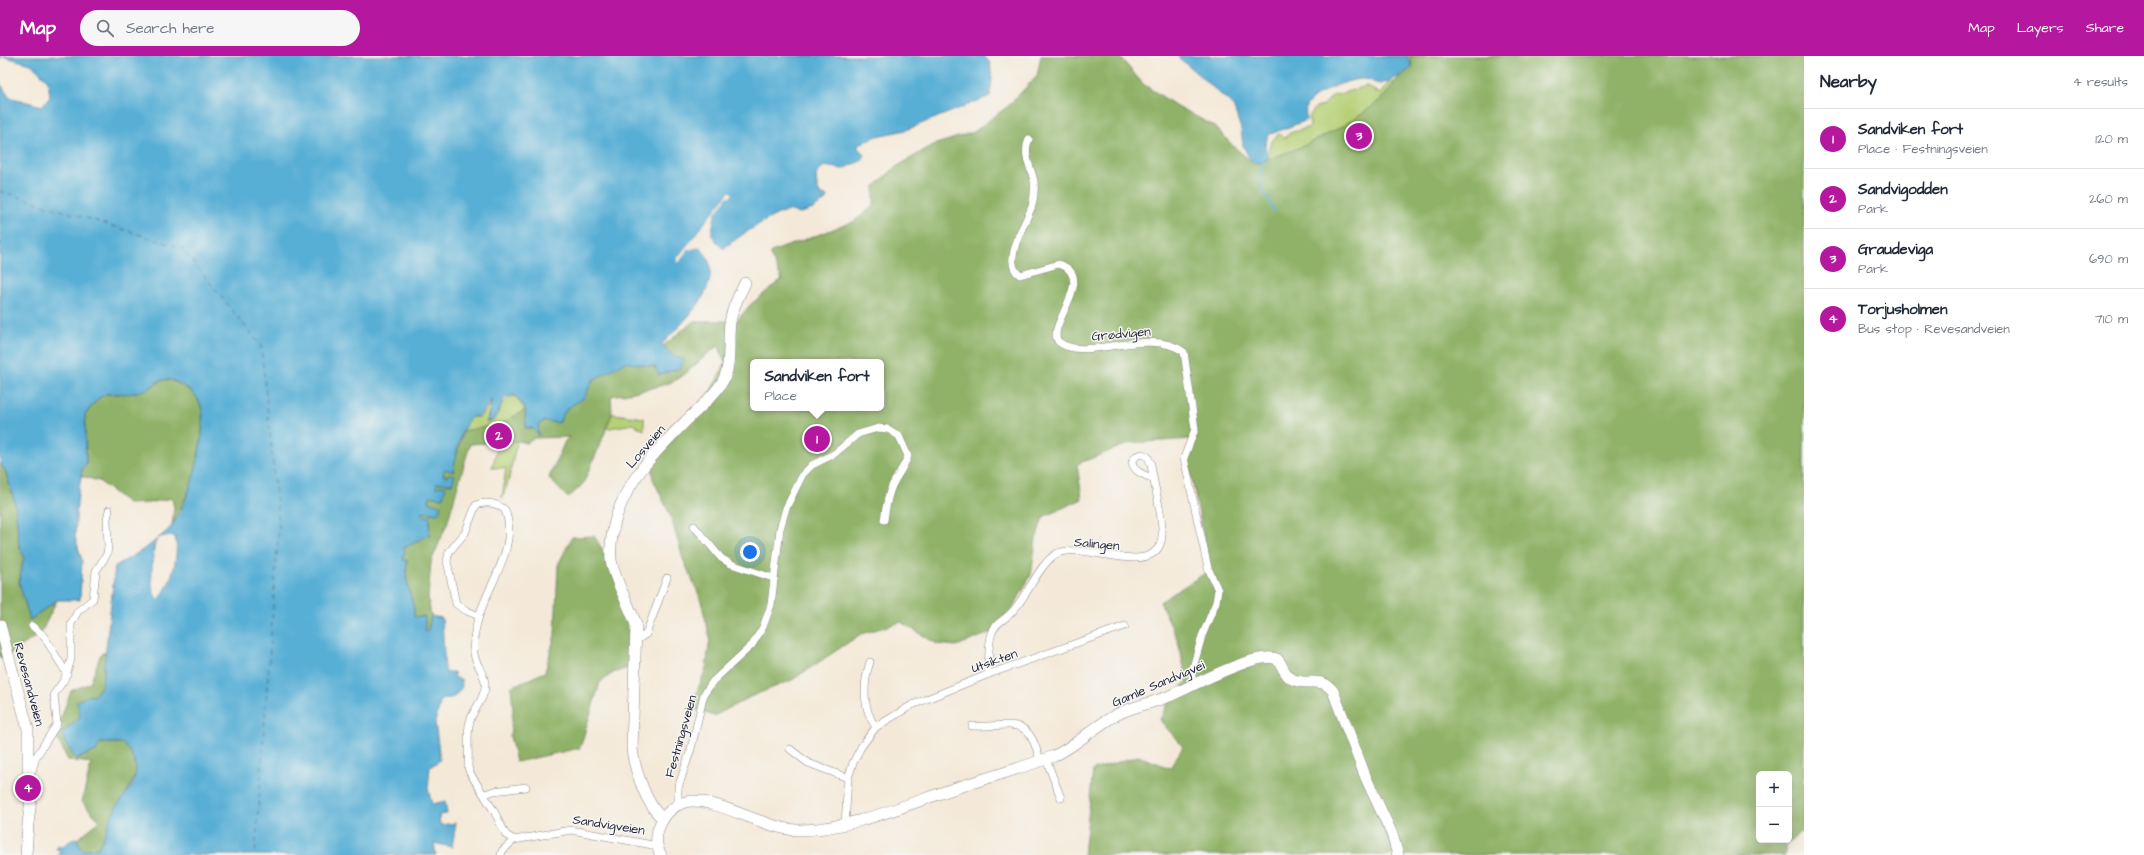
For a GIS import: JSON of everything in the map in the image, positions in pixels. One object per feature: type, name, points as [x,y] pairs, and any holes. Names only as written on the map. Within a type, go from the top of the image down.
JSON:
[{"type":"street","name":"Grødvigen","points":[[1029,139],[1026,150],[1035,190],[1030,210],[1015,243],[1014,261],[1018,273],[1020,274],[1059,264],[1070,270],[1073,276],[1074,286],[1058,327],[1057,339],[1059,342],[1077,348],[1095,348],[1155,341],[1171,344],[1184,352],[1195,429],[1184,458],[1208,568],[1218,590],[1216,602],[1202,636],[1192,671],[1192,685]]},
{"type":"street","name":"Losveien","points":[[663,818],[654,807],[638,777],[634,765],[632,749],[636,625],[611,559],[613,531],[619,507],[633,480],[659,448],[722,383],[728,368],[731,316],[745,283]]},
{"type":"street","name":"Festningsveien","points":[[678,804],[678,788],[691,749],[704,694],[713,682],[752,645],[763,627],[771,605],[780,529],[786,508],[803,474],[812,465],[834,454],[858,434],[878,428],[888,429],[899,436],[908,456],[904,467],[892,487],[886,504],[884,520]]},
{"type":"street","name":"Salingen","points":[[989,674],[988,670],[992,634],[997,623],[1010,614],[1047,562],[1057,554],[1084,552],[1138,559],[1150,555],[1161,544],[1163,531],[1152,478]]},
{"type":"street","points":[[479,616],[456,604],[447,561],[448,552],[465,533],[476,505],[482,502],[491,503],[505,510],[508,517],[508,534],[503,559],[479,616],[473,646],[475,658],[484,678],[486,687],[473,711],[469,725],[468,767],[485,794],[506,835],[514,840],[502,851],[501,855]]},
{"type":"street","points":[[31,790],[33,788],[32,770],[36,757],[57,724],[54,694],[67,674],[71,660],[71,624],[78,611],[93,599],[96,571],[107,554],[109,510]]},
{"type":"street","points":[[694,526],[721,558],[731,564],[774,578]]},
{"type":"street","points":[[636,640],[646,634],[667,578]]},
{"type":"street","name":"Revesandveien","points":[[0,625],[2,642],[28,729],[28,765],[31,790],[26,855]]},
{"type":"street","points":[[32,626],[43,635],[67,674]]},
{"type":"street","name":"Utsikten","points":[[845,824],[848,778],[861,747],[876,727],[912,705],[989,674],[1125,626]]},
{"type":"street","name":"Gamle Sandvigvei","points":[[678,804],[697,800],[794,830],[859,821],[1043,760],[1075,745],[1121,712],[1168,697],[1231,668],[1268,657],[1277,659],[1286,674],[1291,679],[1320,681],[1327,684],[1339,704],[1366,778],[1392,834],[1398,855]]},
{"type":"street","points":[[870,662],[866,677],[867,712],[876,727]]},
{"type":"street","points":[[972,726],[1002,725],[1019,726],[1025,729],[1034,739],[1061,798]]},
{"type":"street","points":[[790,749],[808,763],[848,778]]},
{"type":"street","points":[[485,794],[494,791],[526,787]]},
{"type":"street","points":[[663,818],[678,804]]},
{"type":"street","name":"Sandvigveien","points":[[514,840],[571,830],[659,850],[658,832],[663,818]]},
{"type":"green space","points":[[1041,56],[1119,56],[1143,84],[1178,107],[1214,126],[1234,147],[1253,163],[1285,153],[1323,136],[1341,127],[1373,106],[1385,95],[1398,78],[1412,67],[1410,56],[1804,56],[1804,828],[1792,840],[1792,771],[1756,771],[1756,843],[1789,843],[1784,855],[1084,855],[1093,770],[1138,756],[1170,768],[1183,747],[1160,720],[1169,700],[1187,681],[1178,641],[1160,602],[1210,570],[1189,463],[1192,439],[1130,443],[1077,464],[1082,499],[1043,517],[1036,539],[1031,575],[1012,610],[997,622],[998,630],[956,646],[937,644],[901,622],[861,634],[792,680],[752,696],[714,716],[691,708],[706,668],[710,638],[700,597],[683,559],[671,517],[653,479],[652,467],[676,432],[705,402],[725,364],[719,346],[675,381],[648,389],[611,396],[612,414],[600,445],[583,484],[568,498],[549,478],[565,441],[569,437],[534,438],[527,443],[518,441],[470,444],[447,524],[431,562],[428,597],[431,617],[428,631],[425,632],[414,617],[414,609],[406,578],[407,560],[403,560],[404,548],[422,537],[423,512],[438,514],[429,502],[430,496],[442,498],[439,488],[436,488],[437,483],[452,484],[454,477],[443,475],[445,469],[454,472],[453,469],[463,431],[501,424],[525,410],[526,428],[533,428],[538,435],[538,425],[544,421],[560,422],[562,416],[569,407],[584,398],[593,380],[625,362],[656,367],[659,375],[680,368],[674,357],[663,346],[694,321],[737,321],[750,305],[782,279],[770,255],[771,252],[853,222],[874,206],[874,187],[896,167],[933,145],[974,132],[1008,106],[1037,76]]},
{"type":"green space","points":[[1406,56],[1439,56],[1485,86],[1271,166],[1269,148],[1272,141],[1279,134],[1284,138],[1290,133],[1310,127],[1309,117],[1316,107],[1324,105],[1332,96],[1367,86],[1380,94],[1389,82],[1403,84]]},
{"type":"green space","points":[[162,380],[171,380],[195,393],[202,410],[202,436],[192,484],[172,525],[174,508],[172,498],[149,503],[129,504],[99,481],[81,476],[82,469],[86,464],[85,415],[99,398],[105,394],[114,395],[151,387]]},
{"type":"green space","points":[[515,396],[524,408],[525,415],[607,413],[644,418],[644,430],[633,424],[610,428],[583,424],[539,437],[517,440],[508,483],[502,498],[506,468],[492,468],[498,446],[489,438],[460,442],[466,423],[471,417],[480,417],[492,401],[486,423],[492,421],[496,418],[504,402],[508,398]]},
{"type":"green space","points":[[0,463],[5,470],[15,503],[19,545],[24,556],[19,582],[30,620],[57,600],[41,633],[5,657],[0,658]]},
{"type":"green space","points":[[594,536],[607,557],[634,626],[631,667],[613,673],[600,682],[580,748],[516,762],[510,736],[513,710],[511,687],[545,672],[555,635],[558,565],[572,537]]},
{"type":"green space","points":[[106,652],[102,685],[75,723],[63,730],[100,743],[122,743],[133,757],[136,774],[98,848],[82,850],[77,839],[100,821],[82,802],[91,763],[68,760],[55,734],[71,691],[90,683],[101,654]]},
{"type":"water","points":[[2,56],[984,56],[990,63],[992,79],[990,96],[906,130],[877,136],[858,145],[858,148],[864,154],[863,160],[843,169],[824,166],[816,175],[817,187],[820,194],[828,197],[827,199],[813,209],[798,214],[793,211],[780,213],[745,233],[723,249],[711,235],[713,223],[720,206],[723,201],[733,194],[730,191],[676,260],[679,263],[687,249],[701,247],[709,261],[710,274],[707,287],[701,300],[682,324],[662,344],[674,357],[684,360],[680,368],[659,375],[655,367],[625,362],[593,380],[584,398],[569,407],[559,423],[544,421],[538,425],[539,436],[533,428],[526,428],[525,408],[515,395],[505,397],[496,416],[491,421],[487,422],[492,399],[479,416],[471,417],[463,428],[453,469],[455,472],[445,469],[443,475],[447,477],[449,474],[455,475],[452,484],[437,483],[436,488],[440,486],[446,487],[443,498],[430,496],[429,502],[441,505],[438,514],[422,512],[422,515],[430,517],[429,535],[404,548],[405,554],[403,555],[403,560],[407,560],[406,578],[414,609],[414,617],[425,616],[425,632],[428,630],[431,616],[442,618],[445,672],[454,672],[455,678],[461,679],[462,687],[454,697],[441,700],[435,722],[440,760],[430,767],[428,789],[432,804],[445,801],[447,814],[439,815],[440,825],[456,823],[452,847],[434,843],[436,855],[58,855],[60,850],[56,849],[58,845],[61,847],[75,838],[78,839],[82,850],[98,848],[115,809],[131,787],[134,780],[136,767],[131,755],[122,743],[100,743],[96,751],[76,759],[65,743],[62,733],[80,717],[77,701],[90,695],[94,696],[102,685],[115,566],[158,539],[155,543],[153,556],[152,581],[155,595],[158,599],[167,587],[175,561],[176,544],[175,537],[171,535],[160,537],[170,528],[177,518],[190,488],[199,453],[203,421],[201,404],[198,399],[190,390],[175,381],[164,380],[151,387],[133,393],[110,393],[99,398],[85,415],[86,464],[82,469],[77,503],[75,537],[82,560],[80,600],[57,600],[30,620],[19,582],[24,556],[19,545],[15,503],[5,470],[0,463],[0,83],[9,97],[42,106],[50,97],[48,81],[31,64]]},
{"type":"water","points":[[1177,56],[1407,56],[1412,67],[1388,82],[1378,84],[1367,79],[1359,79],[1332,87],[1323,92],[1309,102],[1306,107],[1307,120],[1268,135],[1265,146],[1268,159],[1263,162],[1254,163],[1249,158],[1243,145],[1241,129],[1233,105]]},
{"type":"pier","points":[[730,191],[733,194],[730,197],[728,196],[714,215],[711,235],[724,251],[721,251],[710,236],[712,218],[689,247],[702,245],[710,256],[710,259],[700,247],[687,250],[679,263],[676,260]]},
{"type":"waterway","points":[[1263,162],[1259,182],[1275,212]]},
{"type":"ferry route","points":[[0,191],[182,248],[261,346],[279,524],[255,855]]},
{"type":"place","name":"Graudeviga","points":[[1359,136]]},
{"type":"place","name":"Sandvigodden","points":[[499,436]]},
{"type":"place","name":"Sandviken fort","points":[[817,439]]},
{"type":"place","name":"Torjusholmen","points":[[28,788]]}]
